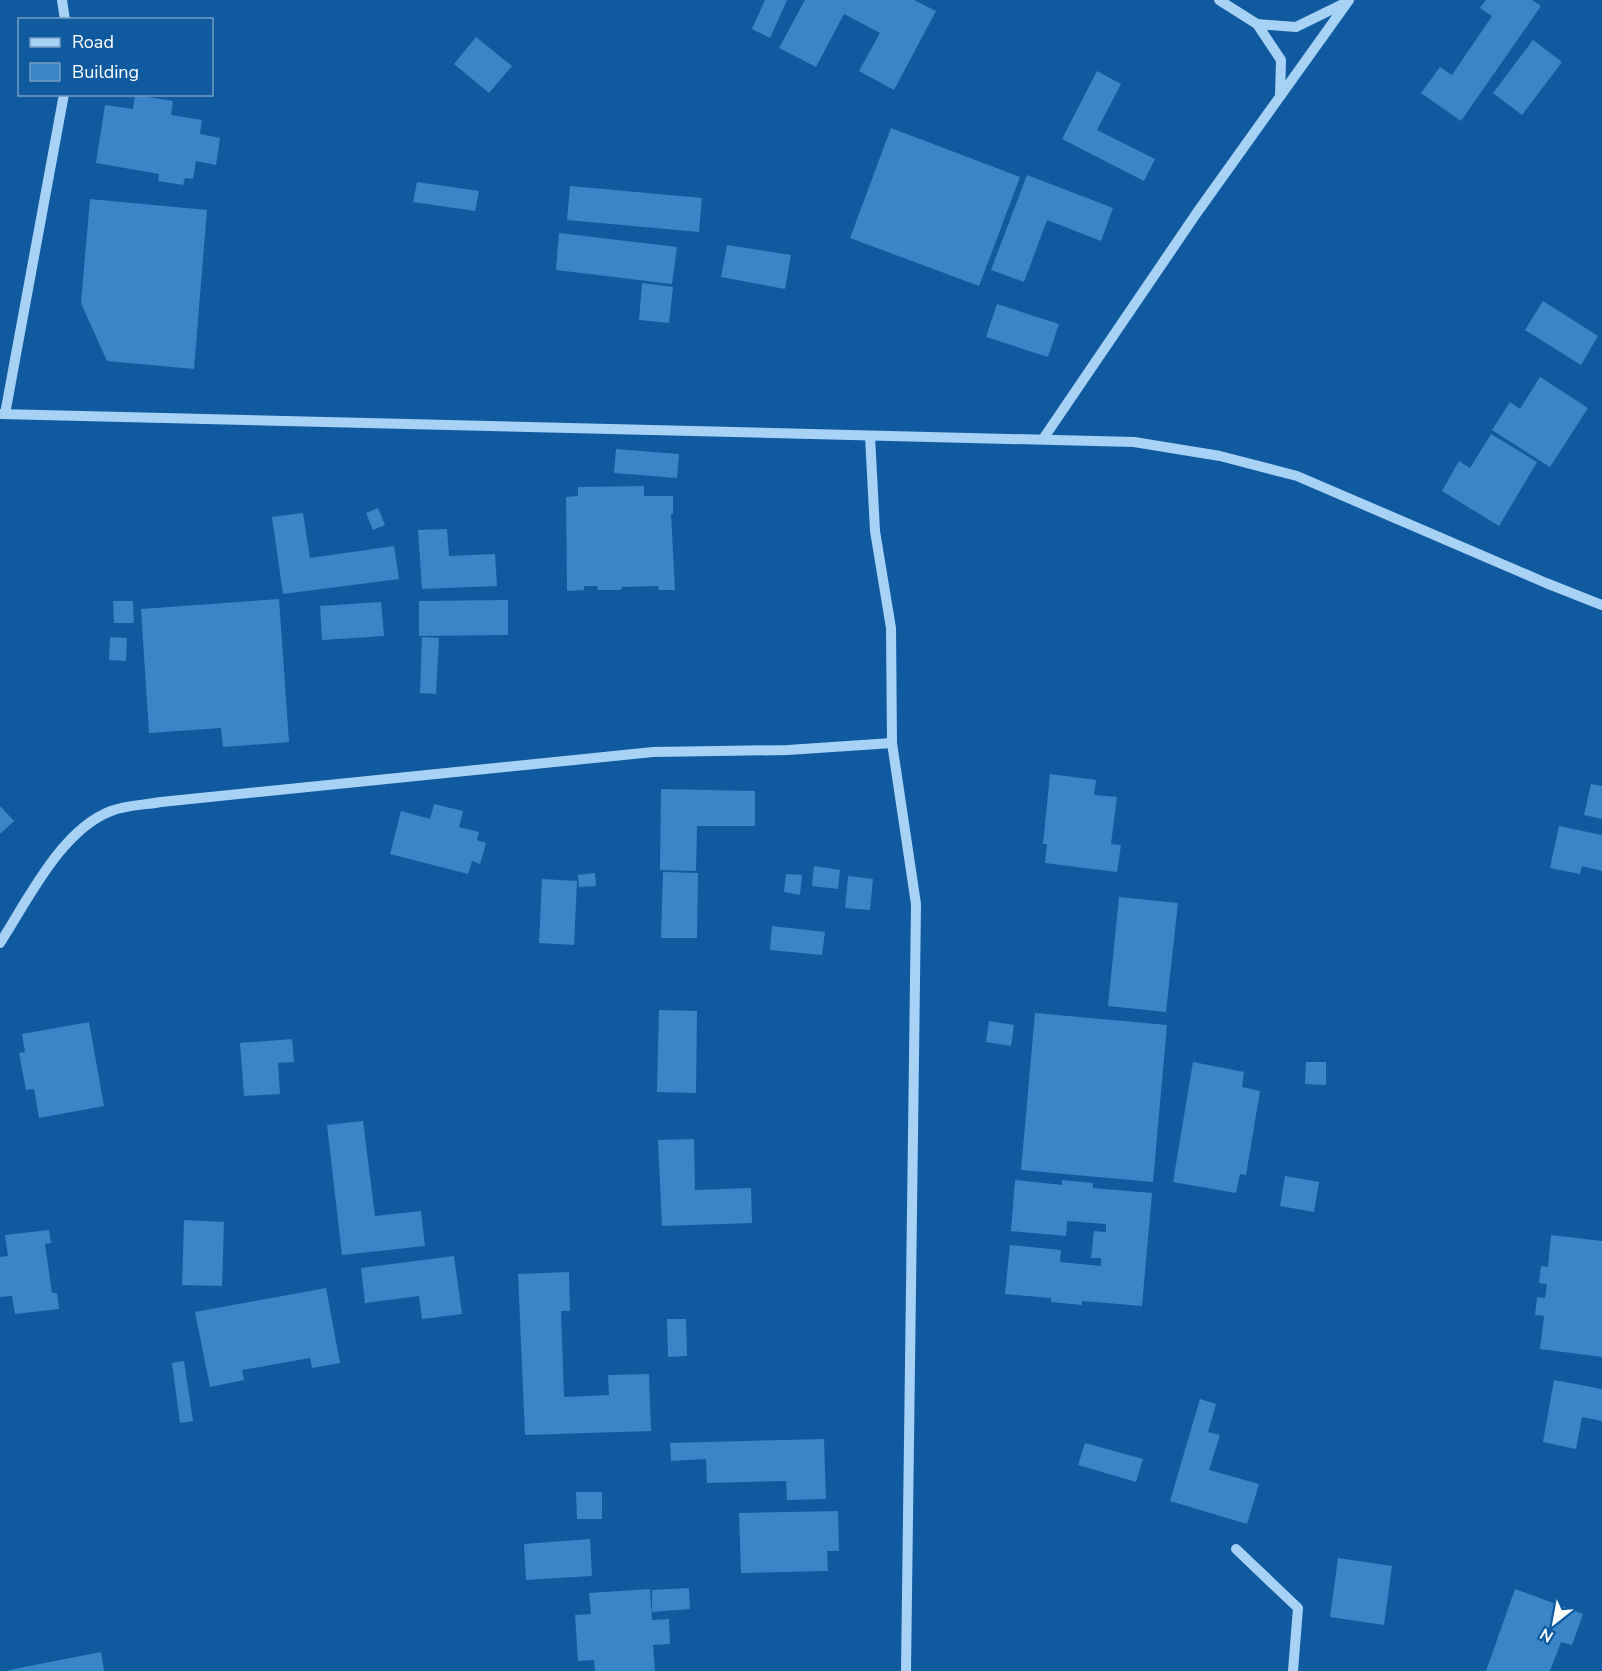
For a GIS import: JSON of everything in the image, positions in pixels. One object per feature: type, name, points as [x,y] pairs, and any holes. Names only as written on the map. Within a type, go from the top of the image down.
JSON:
[{"type":"street","points":[[62,0],[65,18]]},
{"type":"street","points":[[1219,0],[1257,24],[1281,60],[1280,97]]},
{"type":"street","points":[[1257,24],[1296,27],[1348,1]]},
{"type":"street","points":[[1043,439],[1196,214],[1348,1]]},
{"type":"street","points":[[64,96],[2,414],[1134,442],[1220,456],[1297,476],[1602,605]]},
{"type":"street","points":[[870,436],[875,531],[891,628],[892,742],[916,904],[906,1671]]},
{"type":"street","points":[[0,943],[51,864],[80,830],[111,811],[161,802],[653,752],[788,750],[892,742]]},
{"type":"street","points":[[1236,1550],[1298,1608],[1293,1671]]},
{"type":"building","points":[[765,0],[787,0],[770,38],[752,29]]},
{"type":"building","points":[[805,0],[914,0],[936,11],[894,90],[859,71],[880,33],[844,14],[816,67],[779,48]]},
{"type":"building","points":[[1486,0],[1532,0],[1541,6],[1461,121],[1421,93],[1440,67],[1452,75],[1492,16],[1480,8]]},
{"type":"building","points":[[476,37],[512,66],[489,93],[454,64]]},
{"type":"building","points":[[1533,40],[1562,62],[1522,115],[1493,93]]},
{"type":"building","points":[[1097,71],[1121,84],[1097,130],[1155,159],[1144,181],[1062,139]]},
{"type":"building","points":[[135,96],[173,101],[171,115],[202,120],[200,134],[220,138],[216,165],[196,161],[193,179],[185,178],[183,185],[158,181],[159,174],[96,163],[105,105],[133,109]]},
{"type":"building","points":[[891,128],[1020,177],[979,286],[850,238]]},
{"type":"building","points":[[1027,175],[1113,208],[1101,241],[1047,220],[1024,282],[991,270]]},
{"type":"building","points":[[417,182],[479,191],[475,211],[413,202]]},
{"type":"building","points":[[570,186],[702,198],[699,232],[567,220]]},
{"type":"building","points":[[90,199],[207,210],[194,369],[107,361],[81,303]]},
{"type":"building","points":[[559,233],[677,247],[672,284],[556,270]]},
{"type":"building","points":[[727,245],[791,255],[785,289],[721,277]]},
{"type":"building","points":[[642,283],[673,287],[669,323],[639,320]]},
{"type":"building","points":[[1543,301],[1598,336],[1581,365],[1525,330]]},
{"type":"building","points":[[997,304],[1059,324],[1048,357],[986,337]]},
{"type":"building","points":[[1540,377],[1588,408],[1550,467],[1492,430],[1510,402],[1520,409]]},
{"type":"building","points":[[1491,434],[1537,462],[1499,526],[1442,491],[1459,461],[1470,468]]},
{"type":"building","points":[[616,449],[679,454],[677,478],[614,473]]},
{"type":"building","points":[[644,486],[644,496],[673,496],[673,514],[671,514],[675,590],[659,590],[658,586],[598,590],[597,586],[584,586],[584,590],[567,591],[566,497],[578,496],[578,487]]},
{"type":"building","points":[[378,508],[385,525],[373,530],[366,513]]},
{"type":"building","points":[[303,513],[310,558],[394,546],[399,579],[283,594],[272,517]]},
{"type":"building","points":[[447,529],[449,556],[495,554],[497,586],[422,589],[418,530]]},
{"type":"building","points":[[279,599],[289,742],[223,747],[221,728],[149,733],[141,609]]},
{"type":"building","points":[[508,600],[508,635],[419,636],[419,601]]},
{"type":"building","points":[[113,601],[133,601],[134,623],[114,623]]},
{"type":"building","points":[[381,602],[384,636],[322,640],[320,606]]},
{"type":"building","points":[[110,637],[127,638],[126,661],[109,660]]},
{"type":"building","points":[[422,637],[439,638],[436,694],[420,693]]},
{"type":"building","points":[[1050,774],[1096,780],[1094,795],[1117,797],[1111,844],[1121,845],[1117,872],[1045,863],[1047,844],[1043,844]]},
{"type":"building","points":[[1591,784],[1602,786],[1602,819],[1584,815]]},
{"type":"building","points":[[661,789],[755,791],[755,826],[697,826],[696,871],[660,870]]},
{"type":"building","points":[[434,804],[463,811],[459,827],[479,832],[477,840],[486,843],[480,864],[472,861],[468,874],[390,854],[401,811],[430,819]]},
{"type":"building","points":[[0,806],[14,821],[0,834]]},
{"type":"building","points":[[1559,826],[1602,835],[1602,871],[1582,866],[1580,874],[1550,868]]},
{"type":"building","points":[[814,866],[840,870],[838,889],[812,886]]},
{"type":"building","points":[[663,872],[698,873],[697,938],[661,938]]},
{"type":"building","points":[[595,873],[596,886],[579,887],[578,875]]},
{"type":"building","points":[[786,874],[802,875],[800,895],[784,892]]},
{"type":"building","points":[[848,876],[873,879],[870,910],[845,908]]},
{"type":"building","points":[[542,879],[577,881],[574,945],[539,943]]},
{"type":"building","points":[[1119,897],[1178,903],[1166,1012],[1108,1006]]},
{"type":"building","points":[[772,926],[825,932],[822,955],[770,950]]},
{"type":"building","points":[[659,1010],[697,1011],[696,1093],[657,1092]]},
{"type":"building","points":[[1035,1013],[1167,1025],[1153,1182],[1021,1170]]},
{"type":"building","points":[[989,1021],[1014,1025],[1011,1046],[986,1042]]},
{"type":"building","points":[[89,1022],[104,1106],[39,1118],[34,1089],[26,1090],[19,1053],[25,1052],[22,1034]]},
{"type":"building","points":[[292,1039],[294,1062],[278,1063],[280,1094],[244,1096],[240,1043]]},
{"type":"building","points":[[1193,1062],[1244,1072],[1242,1087],[1260,1091],[1246,1175],[1240,1174],[1236,1193],[1173,1182]]},
{"type":"building","points":[[1306,1062],[1326,1062],[1326,1085],[1305,1084]]},
{"type":"building","points":[[363,1121],[375,1216],[421,1211],[425,1246],[342,1255],[327,1125]]},
{"type":"building","points":[[694,1139],[695,1190],[751,1188],[752,1223],[662,1226],[658,1140]]},
{"type":"building","points":[[1285,1176],[1319,1182],[1314,1212],[1280,1206]]},
{"type":"building","points":[[1015,1180],[1062,1185],[1062,1180],[1093,1183],[1093,1188],[1152,1193],[1142,1306],[1082,1301],[1082,1305],[1051,1302],[1051,1298],[1005,1294],[1010,1245],[1061,1250],[1060,1262],[1101,1266],[1101,1258],[1091,1258],[1094,1231],[1106,1232],[1106,1224],[1067,1221],[1066,1236],[1011,1231]]},
{"type":"building","points":[[184,1220],[224,1222],[222,1286],[182,1285]]},
{"type":"building","points":[[49,1230],[51,1243],[45,1244],[52,1293],[57,1293],[59,1309],[15,1314],[12,1296],[0,1297],[0,1257],[8,1256],[5,1235]]},
{"type":"building","points":[[1551,1235],[1602,1241],[1602,1357],[1540,1349],[1544,1316],[1535,1315],[1537,1297],[1545,1298],[1547,1284],[1539,1283],[1541,1266],[1548,1267]]},
{"type":"building","points":[[454,1256],[462,1314],[422,1319],[419,1296],[365,1303],[361,1268]]},
{"type":"building","points":[[569,1272],[570,1311],[561,1311],[564,1397],[609,1395],[608,1375],[649,1374],[651,1431],[525,1435],[518,1274]]},
{"type":"building","points":[[326,1288],[340,1363],[312,1368],[310,1358],[242,1370],[244,1380],[210,1387],[195,1312]]},
{"type":"building","points":[[667,1319],[686,1319],[687,1356],[668,1357]]},
{"type":"building","points":[[184,1361],[193,1421],[180,1423],[172,1363]]},
{"type":"building","points":[[1554,1380],[1602,1389],[1602,1421],[1582,1417],[1576,1449],[1543,1442]]},
{"type":"building","points":[[1200,1399],[1216,1404],[1208,1432],[1220,1435],[1209,1470],[1259,1484],[1247,1524],[1170,1501]]},
{"type":"building","points":[[824,1439],[826,1499],[787,1500],[786,1481],[707,1483],[706,1459],[671,1461],[670,1443]]},
{"type":"building","points":[[1085,1443],[1143,1459],[1136,1482],[1078,1465]]},
{"type":"building","points":[[576,1492],[602,1492],[602,1519],[577,1519]]},
{"type":"building","points":[[838,1511],[839,1551],[827,1551],[828,1571],[741,1573],[739,1513]]},
{"type":"building","points":[[590,1539],[592,1576],[526,1580],[524,1544]]},
{"type":"building","points":[[1338,1558],[1392,1566],[1384,1625],[1330,1617]]},
{"type":"building","points":[[689,1588],[690,1609],[652,1612],[652,1590]]},
{"type":"building","points":[[650,1589],[652,1620],[669,1619],[670,1644],[653,1645],[655,1671],[595,1671],[594,1660],[578,1661],[575,1615],[591,1614],[589,1593]]},
{"type":"building","points":[[1515,1589],[1583,1614],[1572,1645],[1561,1642],[1550,1671],[1486,1671]]},
{"type":"building","points":[[101,1652],[104,1671],[9,1671],[9,1670]]}]
